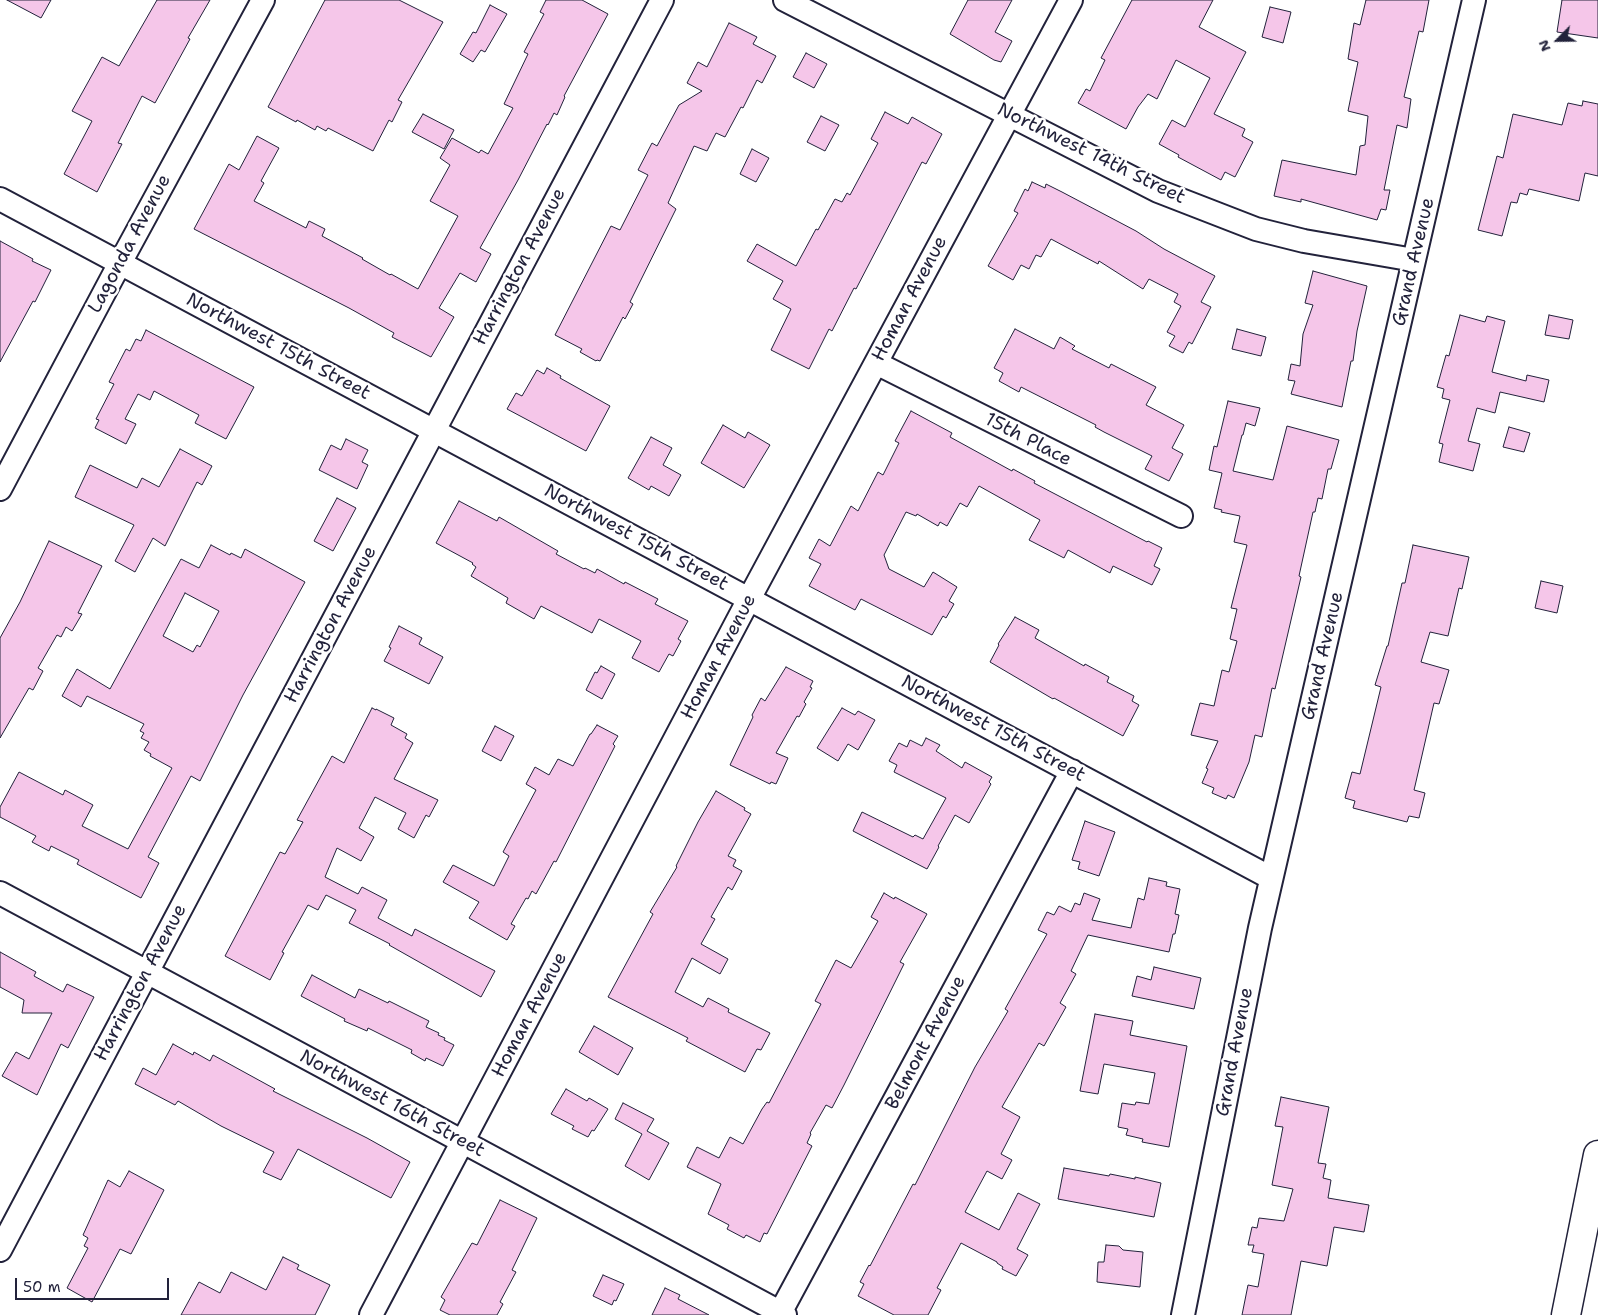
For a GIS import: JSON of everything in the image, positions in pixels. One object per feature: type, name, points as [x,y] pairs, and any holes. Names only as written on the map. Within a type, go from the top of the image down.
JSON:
[{"type":"main road","points":[[1566,1315],[1598,1155]]},
{"type":"street","name":"Lagonda Avenue","points":[[0,489],[262,0]]},
{"type":"street","name":"Harrington Avenue","points":[[0,1250],[662,0]]},
{"type":"street","name":"Northwest 14th Street","points":[[785,0],[1158,191],[1245,225],[1304,242],[1414,260]]},
{"type":"street","name":"Homan Avenue","points":[[371,1315],[750,599],[1071,0]]},
{"type":"street","name":"Grand Avenue","points":[[1183,1315],[1271,878],[1474,0]]},
{"type":"street","name":"Northwest 15th Street","points":[[0,199],[1271,878]]},
{"type":"street","name":"15th Place","points":[[876,363],[1181,516]]},
{"type":"street","name":"Belmont Avenue","points":[[781,1314],[1072,771]]},
{"type":"street","name":"Northwest 16th Street","points":[[0,893],[781,1314]]},
{"type":"building","points":[[7,0],[51,0],[41,18]]},
{"type":"building","points":[[157,0],[210,0],[188,38],[190,39],[155,103],[142,96],[118,143],[122,144],[97,192],[64,174],[92,121],[72,111],[102,57],[119,66]]},
{"type":"building","points":[[325,0],[399,0],[443,22],[398,100],[402,102],[392,122],[389,120],[373,151],[328,128],[326,131],[317,126],[315,130],[268,107]]},
{"type":"building","points":[[546,0],[582,0],[608,14],[564,96],[557,115],[554,113],[547,124],[480,248],[491,254],[476,282],[460,273],[439,308],[454,317],[431,357],[392,337],[394,333],[349,308],[194,229],[229,164],[239,170],[257,136],[279,148],[261,181],[264,183],[254,201],[306,228],[309,221],[325,229],[322,236],[418,289],[458,216],[430,201],[450,165],[440,158],[452,138],[479,153],[481,150],[488,154],[513,108],[504,104],[528,54],[524,52],[544,14],[540,12]]},
{"type":"building","points":[[968,0],[1012,0],[995,32],[1012,41],[1001,62],[994,60],[950,34]]},
{"type":"building","points":[[1132,0],[1213,0],[1199,27],[1246,52],[1214,114],[1245,129],[1242,136],[1253,142],[1235,177],[1225,172],[1221,180],[1178,157],[1179,155],[1159,144],[1172,120],[1185,127],[1210,78],[1176,60],[1157,99],[1148,94],[1138,107],[1126,129],[1078,103],[1086,89],[1090,91],[1105,60],[1101,58]]},
{"type":"building","points":[[1366,0],[1429,0],[1423,32],[1419,31],[1404,97],[1411,99],[1407,128],[1397,125],[1384,190],[1390,190],[1386,210],[1381,209],[1377,220],[1301,199],[1301,202],[1274,196],[1282,160],[1356,175],[1360,146],[1365,145],[1368,116],[1348,111],[1358,62],[1348,59],[1354,23],[1360,25]]},
{"type":"building","points":[[1562,0],[1598,0],[1598,38],[1557,32]]},
{"type":"building","points":[[490,5],[507,14],[485,52],[481,50],[473,62],[460,54],[473,32],[476,33]]},
{"type":"building","points":[[1270,7],[1291,12],[1283,43],[1262,37]]},
{"type":"building","points":[[729,23],[757,37],[753,44],[776,56],[762,83],[757,80],[725,137],[716,133],[707,151],[694,146],[668,203],[676,209],[630,302],[633,304],[625,319],[623,317],[600,361],[596,361],[580,352],[582,349],[555,335],[611,226],[620,230],[648,175],[638,170],[652,143],[657,146],[679,105],[702,91],[687,83],[698,62],[707,67]]},
{"type":"building","points":[[806,53],[827,64],[814,88],[793,77]]},
{"type":"building","points":[[1583,101],[1598,104],[1598,176],[1585,173],[1579,201],[1529,189],[1527,195],[1520,193],[1517,203],[1511,202],[1502,236],[1478,230],[1497,156],[1503,158],[1513,114],[1562,125],[1568,103],[1582,106]]},
{"type":"building","points":[[885,112],[908,124],[912,117],[942,134],[926,164],[922,162],[856,289],[854,288],[832,331],[829,329],[809,369],[771,350],[791,309],[773,299],[783,281],[747,261],[757,244],[796,266],[835,199],[842,202],[847,193],[850,195],[878,143],[871,139]]},
{"type":"building","points":[[423,114],[454,130],[444,149],[412,132]]},
{"type":"building","points":[[821,116],[839,125],[825,151],[807,142]]},
{"type":"building","points":[[752,149],[769,158],[756,182],[740,174]]},
{"type":"building","points":[[1032,182],[1045,188],[1046,184],[1062,192],[1215,276],[1201,302],[1211,307],[1192,344],[1189,342],[1183,353],[1169,346],[1175,336],[1167,332],[1181,306],[1174,302],[1178,294],[1149,279],[1143,289],[1099,261],[1098,264],[1051,239],[1041,257],[1036,255],[1029,269],[1021,265],[1013,280],[988,266],[1018,213],[1014,211],[1025,189],[1028,191]]},
{"type":"building","points":[[0,241],[33,259],[32,261],[51,270],[35,302],[33,301],[0,362]]},
{"type":"building","points":[[1313,271],[1367,286],[1342,407],[1291,394],[1295,381],[1288,380],[1291,364],[1300,366],[1303,334],[1313,305],[1305,303]]},
{"type":"building","points":[[1460,315],[1485,322],[1487,316],[1505,321],[1492,372],[1526,381],[1527,375],[1549,380],[1544,402],[1500,392],[1495,413],[1477,408],[1468,441],[1480,444],[1473,471],[1439,462],[1443,444],[1439,443],[1450,400],[1442,398],[1444,389],[1437,387],[1446,355],[1449,356]]},
{"type":"building","points":[[1549,315],[1573,320],[1569,339],[1545,335]]},
{"type":"building","points":[[1015,329],[1054,349],[1060,337],[1075,346],[1072,349],[1109,368],[1111,364],[1156,387],[1146,405],[1184,425],[1172,448],[1183,454],[1169,481],[1145,469],[1152,456],[1021,387],[1019,392],[999,381],[1003,373],[994,368]]},
{"type":"building","points":[[1237,329],[1266,337],[1261,356],[1232,349]]},
{"type":"building","points":[[146,330],[254,387],[226,439],[195,423],[199,415],[154,391],[150,400],[138,394],[125,419],[136,424],[126,444],[95,428],[99,420],[96,419],[114,384],[109,382],[126,349],[130,351],[136,339],[141,341]]},
{"type":"building","points":[[547,368],[561,376],[560,378],[610,406],[586,451],[507,409],[516,393],[522,396],[537,370],[544,374]]},
{"type":"building","points":[[1228,401],[1260,408],[1255,426],[1246,423],[1233,471],[1273,480],[1287,426],[1339,440],[1331,469],[1328,469],[1322,499],[1318,498],[1315,512],[1313,512],[1299,576],[1301,577],[1275,689],[1272,688],[1262,737],[1255,735],[1249,762],[1234,798],[1228,795],[1226,799],[1212,793],[1214,788],[1202,783],[1208,769],[1206,768],[1218,741],[1191,735],[1200,703],[1214,706],[1222,670],[1229,672],[1237,641],[1230,639],[1237,609],[1231,608],[1247,545],[1234,542],[1240,516],[1221,512],[1222,510],[1214,508],[1222,473],[1209,470],[1214,446],[1217,447]]},
{"type":"building","points":[[911,411],[952,433],[950,437],[1012,471],[1013,469],[1035,481],[1034,483],[1162,548],[1154,566],[1160,569],[1152,585],[1113,566],[1110,573],[1068,550],[1064,558],[1029,540],[1040,520],[979,486],[967,507],[960,503],[947,526],[940,522],[938,526],[917,514],[916,516],[906,512],[884,555],[889,569],[924,587],[933,572],[957,587],[949,601],[954,604],[946,618],[943,616],[932,635],[861,599],[855,610],[809,586],[821,564],[809,558],[819,539],[830,546],[851,506],[858,511],[878,472],[883,475],[899,443],[895,441]]},
{"type":"building","points":[[723,425],[745,438],[748,432],[770,445],[744,488],[701,463]]},
{"type":"building","points":[[1509,427],[1530,433],[1524,452],[1503,447]]},
{"type":"building","points":[[651,437],[672,448],[663,465],[681,475],[669,496],[651,486],[649,490],[628,478]]},
{"type":"building","points":[[346,439],[368,450],[362,462],[368,465],[357,489],[319,470],[331,445],[341,450]]},
{"type":"building","points":[[180,449],[212,466],[202,485],[197,482],[165,546],[153,538],[135,572],[115,561],[134,525],[75,497],[90,465],[137,488],[142,478],[159,487]]},
{"type":"building","points":[[337,498],[356,508],[333,551],[314,541]]},
{"type":"building","points":[[459,501],[497,521],[499,517],[558,551],[556,554],[584,569],[595,573],[597,569],[624,584],[625,582],[658,599],[655,604],[688,621],[678,639],[681,641],[673,656],[669,654],[659,672],[632,658],[641,641],[599,619],[592,633],[541,606],[534,619],[506,603],[508,598],[471,576],[476,567],[473,563],[436,543]]},
{"type":"building","points":[[49,541],[102,566],[78,613],[82,614],[72,631],[66,627],[61,637],[57,635],[38,668],[43,671],[33,690],[29,688],[0,738],[0,638],[20,602]]},
{"type":"building","points":[[211,545],[230,555],[231,553],[241,558],[245,549],[305,582],[243,695],[200,781],[191,776],[148,857],[159,863],[141,898],[77,864],[79,860],[51,846],[49,851],[32,842],[36,836],[0,817],[0,807],[19,772],[63,795],[65,790],[93,805],[82,826],[128,849],[172,768],[150,756],[151,754],[144,750],[149,742],[141,738],[144,733],[140,731],[144,724],[87,696],[81,707],[62,696],[77,669],[110,689],[181,559],[199,568]],"holes":[[[185,593],[219,611],[200,647],[197,645],[193,652],[163,636]]]},
{"type":"building","points":[[1413,545],[1469,557],[1462,589],[1459,588],[1448,636],[1430,632],[1421,662],[1449,670],[1439,704],[1434,703],[1414,790],[1425,793],[1419,818],[1409,816],[1407,822],[1353,808],[1355,801],[1345,798],[1352,772],[1360,774],[1381,687],[1375,685],[1388,646],[1402,583],[1405,583]]},
{"type":"building","points":[[1541,581],[1563,586],[1557,613],[1535,608]]},
{"type":"building","points":[[1015,617],[1039,630],[1035,638],[1084,666],[1085,664],[1109,677],[1107,682],[1134,696],[1132,701],[1139,705],[1123,736],[1053,699],[990,662],[998,644]]},
{"type":"building","points":[[399,626],[422,638],[419,644],[443,657],[429,684],[384,661]]},
{"type":"building","points":[[601,666],[615,674],[602,699],[586,690],[595,672],[597,673]]},
{"type":"building","points":[[786,667],[813,681],[810,687],[812,688],[804,702],[806,704],[776,753],[788,758],[776,784],[771,782],[770,784],[730,765],[761,698],[765,701]]},
{"type":"building","points":[[372,708],[394,718],[391,725],[407,734],[405,738],[413,743],[394,779],[438,800],[429,817],[426,815],[414,838],[398,829],[406,813],[375,797],[359,828],[374,837],[361,861],[337,848],[325,877],[358,894],[362,887],[387,900],[378,918],[412,936],[415,929],[495,971],[481,997],[390,944],[349,923],[356,910],[326,895],[318,910],[308,905],[282,952],[284,953],[270,980],[225,956],[280,852],[285,854],[303,822],[297,820],[332,756],[344,763]]},
{"type":"building","points":[[842,708],[855,715],[858,711],[875,720],[858,750],[848,744],[838,761],[817,748]]},
{"type":"building","points":[[597,725],[618,736],[613,744],[615,746],[556,862],[554,861],[536,894],[532,891],[528,899],[526,898],[511,924],[515,926],[507,940],[469,918],[479,902],[443,882],[453,865],[494,886],[509,856],[503,852],[536,790],[526,784],[535,767],[549,775],[558,759],[573,766]]},
{"type":"building","points":[[495,726],[514,736],[501,761],[482,751]]},
{"type":"building","points":[[926,738],[940,745],[936,751],[962,768],[965,762],[992,777],[989,782],[991,784],[969,823],[955,815],[927,869],[853,831],[862,812],[913,837],[915,835],[923,839],[946,798],[894,772],[897,765],[889,761],[899,743],[907,747],[910,740],[922,746]]},
{"type":"building","points":[[716,791],[745,808],[744,810],[751,814],[728,856],[736,860],[733,866],[742,871],[732,890],[728,887],[711,917],[715,919],[701,944],[728,959],[720,974],[692,958],[675,992],[703,1007],[708,998],[729,1009],[728,1012],[770,1033],[761,1050],[757,1049],[745,1072],[686,1041],[688,1038],[608,997],[653,914],[650,912],[677,867],[698,822]]},
{"type":"building","points":[[1085,821],[1115,832],[1099,876],[1078,869],[1080,862],[1072,860]]},
{"type":"building","points":[[1149,878],[1167,882],[1166,886],[1180,889],[1175,914],[1179,915],[1169,952],[1088,935],[1071,971],[1076,974],[1060,1003],[1066,1007],[1044,1046],[1039,1043],[1002,1107],[1020,1117],[1001,1154],[1012,1160],[1002,1179],[987,1171],[965,1212],[999,1230],[1018,1193],[1040,1204],[1017,1249],[1028,1255],[1016,1276],[1002,1269],[1003,1267],[997,1262],[961,1243],[937,1288],[941,1290],[928,1315],[894,1315],[858,1296],[864,1284],[860,1282],[913,1184],[915,1185],[975,1067],[1008,1011],[1005,1009],[1047,934],[1038,930],[1047,912],[1054,915],[1059,906],[1071,912],[1075,903],[1080,905],[1084,893],[1100,899],[1092,920],[1131,928],[1138,898],[1144,900]]},
{"type":"building","points":[[884,893],[927,914],[900,962],[904,964],[832,1108],[826,1105],[810,1133],[807,1143],[812,1146],[767,1234],[764,1233],[760,1242],[746,1235],[744,1238],[727,1229],[729,1225],[708,1214],[721,1184],[687,1167],[697,1147],[719,1158],[730,1137],[743,1144],[762,1109],[767,1102],[769,1103],[821,1004],[815,1001],[836,960],[851,968],[878,921],[871,917]]},
{"type":"building","points":[[0,952],[36,972],[34,976],[63,992],[67,984],[94,997],[68,1048],[61,1044],[37,1095],[2,1076],[16,1052],[29,1059],[52,1013],[22,1013],[24,1000],[0,987]]},
{"type":"building","points":[[1154,967],[1201,978],[1194,1009],[1132,996],[1137,976],[1151,980]]},
{"type":"building","points":[[312,975],[355,998],[359,989],[388,1003],[389,1001],[429,1021],[426,1027],[439,1033],[438,1035],[445,1038],[444,1040],[454,1045],[443,1066],[426,1058],[425,1061],[411,1053],[412,1050],[368,1028],[367,1031],[344,1021],[345,1019],[301,996]]},
{"type":"building","points":[[1095,1014],[1133,1021],[1130,1035],[1187,1046],[1169,1147],[1142,1142],[1143,1139],[1126,1135],[1128,1129],[1118,1127],[1122,1103],[1135,1105],[1136,1102],[1149,1104],[1155,1073],[1104,1064],[1098,1094],[1080,1091]]},
{"type":"building","points":[[594,1026],[633,1048],[618,1075],[579,1052]]},
{"type":"building","points":[[173,1044],[193,1055],[194,1052],[210,1061],[213,1055],[275,1089],[273,1091],[367,1138],[410,1162],[391,1198],[298,1149],[281,1180],[263,1172],[274,1152],[221,1126],[178,1101],[175,1105],[135,1084],[143,1068],[156,1075]]},
{"type":"building","points":[[566,1089],[587,1101],[589,1098],[608,1109],[588,1137],[572,1129],[574,1126],[551,1114]]},
{"type":"building","points":[[1281,1097],[1329,1107],[1318,1163],[1326,1164],[1323,1178],[1331,1180],[1328,1198],[1369,1205],[1364,1232],[1334,1227],[1327,1266],[1301,1261],[1291,1315],[1242,1315],[1248,1285],[1258,1287],[1264,1254],[1252,1252],[1254,1245],[1248,1245],[1252,1227],[1257,1228],[1259,1218],[1284,1221],[1293,1189],[1272,1185],[1283,1127],[1275,1126]]},
{"type":"building","points":[[623,1103],[654,1119],[647,1131],[669,1143],[649,1180],[625,1166],[642,1134],[615,1119]]},
{"type":"building","points":[[1064,1168],[1109,1176],[1110,1174],[1135,1179],[1135,1177],[1161,1183],[1154,1217],[1058,1199]]},
{"type":"building","points":[[129,1171],[164,1190],[131,1254],[120,1249],[92,1302],[67,1288],[88,1248],[84,1246],[88,1238],[83,1235],[108,1180],[120,1187]]},
{"type":"building","points":[[500,1200],[537,1218],[512,1270],[516,1272],[500,1302],[503,1304],[497,1315],[450,1315],[440,1310],[445,1300],[441,1297],[472,1243],[477,1245]]},
{"type":"building","points":[[1106,1245],[1119,1246],[1123,1250],[1143,1252],[1140,1287],[1097,1282],[1098,1262],[1104,1262]]},
{"type":"building","points":[[283,1257],[299,1265],[297,1269],[330,1285],[315,1315],[181,1315],[199,1282],[220,1293],[231,1272],[266,1290]]},
{"type":"building","points":[[603,1275],[624,1284],[612,1305],[593,1296]]},
{"type":"building","points":[[665,1288],[680,1295],[678,1299],[709,1315],[652,1315]]}]
